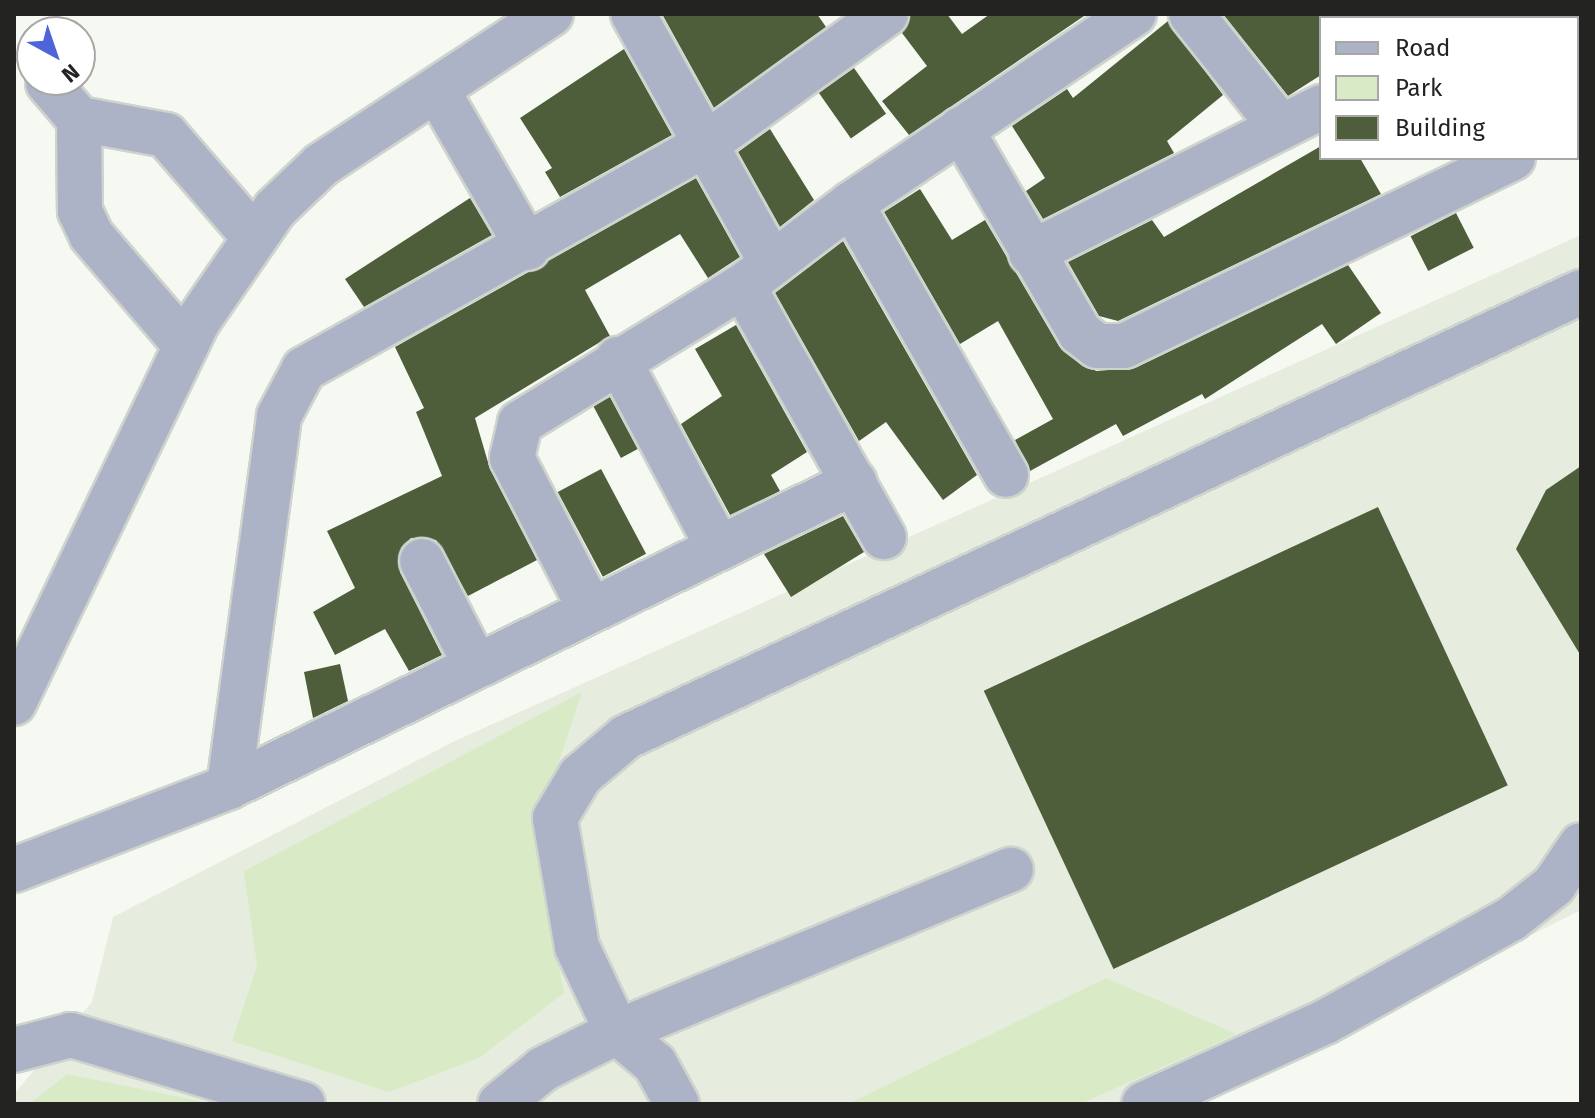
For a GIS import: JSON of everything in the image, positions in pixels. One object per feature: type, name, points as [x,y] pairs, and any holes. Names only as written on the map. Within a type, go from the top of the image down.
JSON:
[{"type":"street","points":[[633,14],[706,144],[757,274],[884,537]]},
{"type":"street","points":[[229,787],[279,416],[291,389],[320,354],[528,248],[706,144],[886,14]]},
{"type":"street","points":[[590,609],[512,458],[512,441],[520,423],[757,274],[851,204],[1134,14]]},
{"type":"street","points":[[1191,14],[1281,127]]},
{"type":"street","points":[[14,703],[186,346],[254,237],[297,183],[547,16]]},
{"type":"street","points":[[437,90],[528,248]]},
{"type":"street","points":[[59,96],[79,119],[166,135],[254,237]]},
{"type":"street","points":[[1031,253],[1319,108]]},
{"type":"street","points":[[79,119],[80,211],[91,235],[186,346]]},
{"type":"street","points":[[961,129],[1080,333],[1097,346],[1124,346],[1507,160]]},
{"type":"street","points":[[851,204],[1006,475]]},
{"type":"street","points":[[677,1104],[655,1064],[617,1032],[577,947],[555,818],[580,776],[626,737],[1581,292]]},
{"type":"street","points":[[618,359],[716,543]]},
{"type":"street","points":[[14,870],[229,787],[590,609],[716,543],[855,482]]},
{"type":"street","points":[[422,561],[476,666]]},
{"type":"street","points":[[1144,1104],[1325,1022],[1511,919],[1554,885],[1581,845]]},
{"type":"street","points":[[500,1104],[543,1069],[617,1032],[1011,870]]},
{"type":"street","points":[[14,1050],[71,1035],[303,1104]]},
{"type":"shaded area","points":[[1581,235],[1581,910],[1195,1104],[14,1104],[14,1094],[92,1002],[113,917],[455,741]]},
{"type":"green space","points":[[582,692],[534,837],[564,993],[479,1058],[389,1092],[232,1041],[257,966],[244,871]]},
{"type":"green space","points":[[1106,978],[1237,1034],[1080,1104],[848,1104]]},
{"type":"green space","points":[[67,1074],[214,1104],[29,1104]]},
{"type":"building","points":[[662,14],[817,14],[826,27],[714,108]]},
{"type":"building","points":[[911,14],[947,14],[962,34],[990,14],[1087,14],[909,135],[882,101],[927,66],[902,33]]},
{"type":"building","points":[[1223,14],[1321,14],[1319,76],[1288,96]]},
{"type":"building","points":[[1168,21],[1223,95],[1167,141],[1174,153],[1043,219],[1026,191],[1045,178],[1012,126],[1067,89],[1073,98]]},
{"type":"building","points":[[624,49],[672,135],[560,197],[545,172],[552,168],[520,118]]},
{"type":"building","points":[[854,68],[886,114],[851,139],[819,93]]},
{"type":"building","points":[[770,129],[814,200],[780,227],[738,152]]},
{"type":"building","points":[[1319,147],[1319,160],[1361,160],[1381,194],[1118,321],[1099,316],[1068,262],[1152,220],[1164,237]]},
{"type":"building","points":[[696,178],[740,257],[708,278],[680,234],[585,290],[610,336],[475,418],[490,469],[537,560],[468,596],[436,540],[411,538],[401,548],[400,572],[442,655],[409,671],[385,629],[335,655],[313,612],[355,588],[327,531],[442,476],[416,412],[424,408],[395,347]]},
{"type":"building","points":[[920,189],[952,240],[985,220],[1059,346],[1096,371],[1135,368],[1348,265],[1381,313],[1336,344],[1322,324],[1205,399],[1202,394],[1123,436],[1116,424],[1030,471],[1015,440],[1053,419],[998,321],[960,344],[884,212]]},
{"type":"building","points":[[470,198],[492,235],[364,307],[345,279]]},
{"type":"building","points":[[1456,213],[1474,248],[1428,271],[1411,236]]},
{"type":"building","points":[[843,241],[977,475],[943,500],[886,422],[859,441],[775,293]]},
{"type":"building","points":[[736,325],[807,452],[771,475],[780,491],[730,515],[681,424],[722,396],[695,349]]},
{"type":"building","points":[[610,397],[638,449],[621,458],[593,406]]},
{"type":"building","points":[[1581,466],[1581,656],[1516,549],[1546,490]]},
{"type":"building","points":[[601,469],[646,554],[603,577],[558,492]]},
{"type":"building","points":[[1378,507],[1508,785],[1113,969],[984,691]]},
{"type":"building","points":[[843,516],[864,552],[791,597],[764,554]]},
{"type":"building","points":[[340,664],[348,701],[313,718],[304,672]]}]
